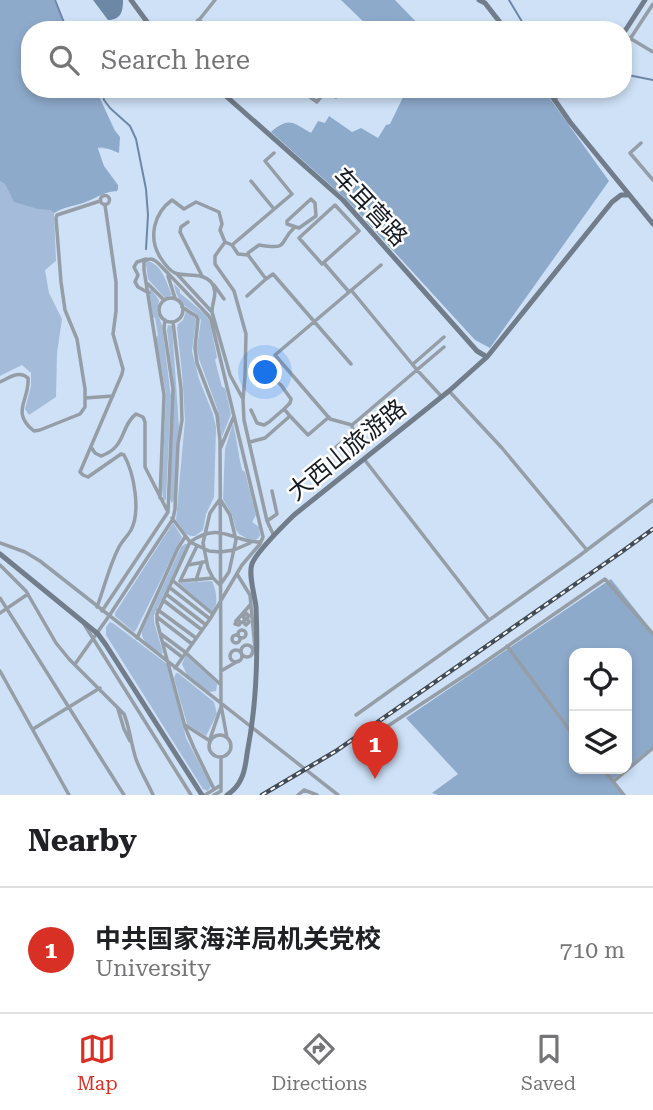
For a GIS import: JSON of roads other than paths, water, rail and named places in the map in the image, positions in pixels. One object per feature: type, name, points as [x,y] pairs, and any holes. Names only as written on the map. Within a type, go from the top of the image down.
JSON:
[{"type":"street","points":[[131,0],[146,21]]},
{"type":"street","points":[[196,21],[200,20],[215,0]]},
{"type":"street","points":[[479,0],[485,3],[499,21]]},
{"type":"street","points":[[631,21],[645,0]]},
{"type":"street","points":[[632,36],[653,4]]},
{"type":"street","points":[[632,40],[653,52]]},
{"type":"street","name":"车耳营路","points":[[228,98],[343,200],[477,351],[487,357]]},
{"type":"street","points":[[556,98],[554,100],[570,122],[652,221]]},
{"type":"street","points":[[641,143],[630,153],[653,180]]},
{"type":"street","points":[[232,245],[292,194],[265,162],[274,153]]},
{"type":"street","points":[[251,181],[274,209]]},
{"type":"street","name":"大西山旅游路","points":[[227,795],[240,782],[244,772],[252,728],[258,651],[251,565],[294,515],[442,397],[487,357],[612,202],[617,197],[628,195]]},
{"type":"street","points":[[0,382],[17,374],[28,378],[21,413],[23,420],[34,431],[80,414],[85,407],[85,389],[77,339],[65,310],[56,218],[65,211],[100,201],[103,196],[107,197],[109,201],[105,205],[116,282],[113,334],[123,369],[80,472],[88,477],[121,454],[124,455],[134,484],[134,518],[131,529],[118,547],[97,607]]},
{"type":"street","points":[[248,255],[259,245],[282,245],[295,227],[299,228],[316,216],[315,203],[311,199],[287,221],[287,224],[295,227]]},
{"type":"street","points":[[212,312],[165,265],[157,252],[154,230],[158,214],[172,200],[184,209],[196,202],[219,212],[222,225],[220,230],[225,242],[232,245],[239,254],[248,255],[266,279]]},
{"type":"street","points":[[100,201],[105,205]]},
{"type":"street","points":[[324,262],[359,231],[335,205],[299,238],[322,264],[324,262],[442,397]]},
{"type":"street","points":[[188,222],[181,227],[180,232],[202,276],[212,283],[224,299]]},
{"type":"street","points":[[225,242],[215,256],[215,264],[234,291],[246,334],[244,420],[267,521],[274,536]]},
{"type":"street","points":[[148,259],[144,265],[164,395],[160,498]]},
{"type":"street","points":[[149,293],[136,285],[138,275],[134,267],[138,261],[148,259],[155,261],[209,316],[262,535],[261,542],[242,565],[220,604],[175,668]]},
{"type":"street","points":[[352,425],[330,419],[275,355],[381,265]]},
{"type":"street","points":[[175,273],[202,276]]},
{"type":"street","points":[[167,274],[175,299],[198,319],[195,352],[197,363],[217,415],[220,449],[221,685],[227,738],[231,748],[228,755],[221,758],[211,754],[208,747],[222,705]]},
{"type":"street","points":[[247,296],[273,274],[351,363]]},
{"type":"street","points":[[147,283],[164,300]]},
{"type":"street","points":[[212,283],[215,299],[212,312],[230,375],[243,400]]},
{"type":"street","points":[[164,300],[175,299]]},
{"type":"street","points":[[164,300],[159,310],[165,320],[173,322],[180,317],[183,307]]},
{"type":"street","points":[[102,611],[168,512],[173,389],[165,320]]},
{"type":"street","points":[[75,664],[173,519],[182,420],[173,322]]},
{"type":"street","points":[[413,364],[444,337]]},
{"type":"street","points":[[352,425],[444,347]]},
{"type":"street","points":[[251,410],[257,423],[264,425],[290,403],[291,399],[275,380],[266,386]]},
{"type":"street","points":[[449,391],[502,449],[586,550]]},
{"type":"street","points":[[85,398],[113,396]]},
{"type":"street","points":[[284,409],[308,435],[328,417]]},
{"type":"street","points":[[91,447],[102,456],[108,454],[118,445],[130,418],[136,414],[143,416],[145,467],[160,498],[185,537],[209,551],[220,552],[261,542]]},
{"type":"street","points":[[220,449],[234,416]]},
{"type":"street","points":[[249,443],[265,438],[290,416]]},
{"type":"street","points":[[336,447],[353,433],[352,425]]},
{"type":"street","points":[[364,459],[489,620]]},
{"type":"street","points":[[148,475],[161,473]]},
{"type":"street","points":[[267,521],[277,514],[272,491]]},
{"type":"street","points":[[196,580],[204,562],[202,542],[210,513],[220,499]]},
{"type":"street","points":[[220,499],[230,515],[236,540],[229,572],[220,585]]},
{"type":"street","points":[[356,715],[653,500]]},
{"type":"street","points":[[168,502],[172,506],[176,503]]},
{"type":"street","points":[[214,789],[184,725],[156,617],[190,542],[205,534],[220,533],[254,542]]},
{"type":"street","points":[[137,638],[185,537]]},
{"type":"street","points":[[0,542],[40,561],[338,795]]},
{"type":"street","points":[[180,581],[197,545]]},
{"type":"street","points":[[0,554],[83,622],[95,636],[203,795],[221,785]]},
{"type":"street","points":[[204,562],[220,585]]},
{"type":"street","points":[[188,565],[204,562]]},
{"type":"street","points":[[0,565],[28,594],[56,643],[118,707],[137,762],[153,795]]},
{"type":"street","points":[[184,574],[187,581]]},
{"type":"street","points":[[237,574],[248,590],[251,604],[248,615],[255,648],[247,656],[234,650],[230,653],[232,661],[238,661]]},
{"type":"street","points":[[173,581],[213,578]]},
{"type":"street","points":[[359,745],[606,579],[653,634]]},
{"type":"street","points":[[173,581],[213,614]]},
{"type":"street","points":[[169,587],[210,619]]},
{"type":"street","points":[[0,613],[28,594]]},
{"type":"street","points":[[166,594],[206,625]]},
{"type":"street","points":[[0,598],[124,795]]},
{"type":"street","points":[[163,600],[202,630]]},
{"type":"street","points":[[236,621],[251,604]]},
{"type":"street","points":[[158,609],[196,638]]},
{"type":"street","points":[[156,617],[192,643]]},
{"type":"street","points":[[239,637],[239,633],[253,629]]},
{"type":"street","points":[[160,633],[221,685]]},
{"type":"street","points":[[95,636],[191,795]]},
{"type":"street","points":[[162,642],[182,657]]},
{"type":"street","points":[[221,671],[242,657],[242,648],[246,645],[251,647],[252,653]]},
{"type":"street","points":[[507,646],[569,729]]},
{"type":"street","points":[[0,671],[69,795]]},
{"type":"street","points":[[32,730],[100,688]]},
{"type":"street","points":[[184,725],[210,740]]},
{"type":"street","points":[[210,740],[220,735],[227,738]]},
{"type":"street","points":[[614,781],[653,748]]},
{"type":"street","points":[[214,795],[221,791],[221,758]]},
{"type":"street","points":[[608,774],[624,795]]},
{"type":"street","points":[[298,795],[304,790],[317,795]]},
{"type":"waterway","points":[[55,0],[63,21]]},
{"type":"waterway","points":[[509,0],[522,21]]},
{"type":"waterway","points":[[632,76],[653,80]]},
{"type":"waterway","points":[[104,98],[110,108],[130,126],[136,139],[146,189],[146,249]]},
{"type":"railway","points":[[262,795],[336,751],[653,529]]},
{"type":"place","name":"中共国家海洋局机关党校","points":[[375,779]]}]
